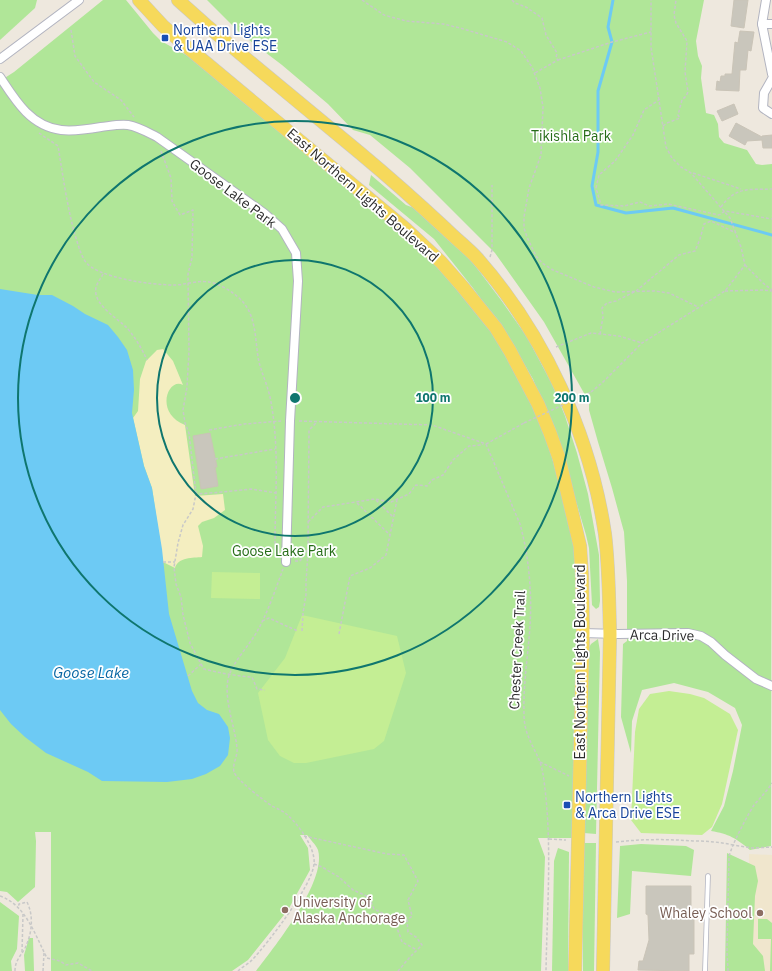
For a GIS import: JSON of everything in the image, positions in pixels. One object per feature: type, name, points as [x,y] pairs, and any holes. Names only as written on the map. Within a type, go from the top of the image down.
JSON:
[{"type":"main road","name":"East Northern Lights Boulevard","points":[[139,0],[163,26],[187,48],[406,230],[441,262],[496,328],[538,404],[559,458],[580,546],[583,633],[575,971]]},
{"type":"main road","name":"East Northern Lights Boulevard","points":[[178,0],[206,26],[412,196],[476,258],[520,315],[558,383],[575,422],[596,493],[605,534],[609,578],[610,634],[602,971]]},
{"type":"street","points":[[0,59],[79,0]]},
{"type":"street","points":[[766,0],[762,24],[772,74]]},
{"type":"street","points":[[762,24],[772,24]]},
{"type":"street","name":"Goose Lake Park","points":[[0,77],[26,112],[42,124],[57,130],[74,131],[116,125],[128,125],[139,128],[151,134],[264,214],[282,229],[296,253],[298,281],[290,421],[286,562]]},
{"type":"street","points":[[772,78],[764,93],[763,108],[772,114]]},
{"type":"street","name":"Arca Drive","points":[[583,633],[688,633],[701,636],[711,642],[756,679],[772,686]]},
{"type":"lane","points":[[705,971],[708,876]]},
{"type":"path","points":[[362,0],[384,15],[406,21],[443,24],[507,42],[522,51],[535,74],[540,88],[543,107],[541,155],[529,188],[524,217],[524,228],[527,237],[536,256],[542,263],[553,270],[594,287],[615,292],[654,290],[669,293],[698,307]]},
{"type":"path","points":[[512,0],[515,3],[526,7],[542,18],[546,35],[557,53],[556,58],[558,60]]},
{"type":"path","points":[[651,0],[652,58],[660,100],[666,147],[672,158],[681,167],[692,173],[742,190],[772,189]]},
{"type":"path","points":[[663,127],[667,123],[680,118],[678,115],[682,100],[688,92],[685,72],[687,40],[676,23],[674,15],[676,0]]},
{"type":"path","points":[[71,30],[76,56],[94,82],[121,100],[135,118],[139,128]]},
{"type":"path","points":[[535,74],[558,60],[612,42],[651,32]]},
{"type":"path","points":[[660,100],[644,110],[633,135],[615,161],[599,175],[596,188],[601,205],[624,206],[640,202],[649,206],[668,204],[719,215],[725,211],[772,219]]},
{"type":"path","points":[[38,133],[58,146],[69,211],[79,249],[85,262],[103,274],[132,281],[173,285],[209,282],[226,288],[242,302],[248,311],[253,324],[258,358],[270,397],[273,422],[276,493],[275,545],[281,557],[286,562],[300,561],[308,549]]},
{"type":"path","points":[[151,134],[160,148],[171,178],[172,201],[180,215],[193,210],[192,258],[188,274],[189,351],[187,387],[183,410],[185,423],[189,433],[196,494],[193,509],[183,526],[178,543],[174,562],[176,584],[181,597],[183,615],[190,643],[204,669],[252,678],[257,689],[265,690]]},
{"type":"path","points":[[692,173],[730,218],[741,247],[745,265],[772,291]]},
{"type":"path","points":[[489,261],[492,250],[492,185]]},
{"type":"path","points":[[721,207],[728,197],[742,190]]},
{"type":"path","points":[[600,334],[603,317],[602,308],[607,303],[625,297],[636,291],[679,255],[695,252],[704,224],[711,221],[735,232]]},
{"type":"path","points":[[209,430],[244,424],[290,421],[432,426],[486,444],[524,423],[591,392],[642,343],[725,291],[745,265]]},
{"type":"path","points":[[103,274],[97,285],[95,292],[96,297],[111,315],[127,329],[141,348],[147,360]]},
{"type":"path","points":[[725,291],[772,291]]},
{"type":"path","points":[[556,347],[591,333],[619,336],[642,343]]},
{"type":"path","points":[[302,631],[306,595],[308,549],[309,430],[317,422]]},
{"type":"path","points":[[308,522],[323,508],[375,499],[391,502],[397,500],[409,494],[416,485],[427,486],[432,480],[443,475],[453,460],[469,446],[482,445],[483,443]]},
{"type":"path","name":"Chester Creek Trail","points":[[486,444],[520,524],[529,568],[531,607],[524,697],[524,720],[527,737],[540,762],[545,786],[549,839],[546,971]]},
{"type":"path","points":[[215,459],[275,449]]},
{"type":"path","points":[[196,494],[251,489],[276,493]]},
{"type":"path","points":[[375,499],[393,517]]},
{"type":"path","points":[[339,634],[350,576],[370,568],[386,555],[397,500]]},
{"type":"path","points":[[356,503],[390,535]]},
{"type":"path","points":[[163,562],[174,562]]},
{"type":"path","points":[[238,971],[251,960],[290,912],[309,880],[314,864],[313,852],[294,820],[284,812],[263,800],[234,774],[237,750],[228,701],[228,679],[234,666],[259,628],[286,562]]},
{"type":"path","points":[[262,621],[269,618],[298,631]]},
{"type":"path","points":[[188,676],[201,664]]},
{"type":"path","points":[[540,762],[569,776]]},
{"type":"path","points":[[728,971],[727,944],[729,856],[739,831],[754,806],[767,791],[772,782]]},
{"type":"path","points":[[304,836],[386,854],[404,854],[418,881],[408,900],[412,916],[407,920],[408,932],[416,937],[422,945],[398,971]]},
{"type":"path","points":[[549,839],[567,840]]},
{"type":"path","points":[[627,840],[672,839],[722,842],[737,847],[772,847]]},
{"type":"path","points":[[314,864],[339,877],[353,890],[369,897],[374,909],[388,915],[398,930],[402,942],[417,950]]},
{"type":"path","points":[[0,896],[8,899],[23,913],[47,958],[60,961],[66,965],[78,963],[92,971]]},
{"type":"path","points":[[15,971],[16,960],[25,948],[31,928],[30,908],[27,902],[19,904],[18,908]]},
{"type":"path","points":[[22,952],[23,913]]},
{"type":"path","points":[[43,971],[44,951]]},
{"type":"shaded area","name":"Whaley School","points":[[749,854],[772,855],[772,971],[747,971]]},
{"type":"green space","points":[[0,0],[37,0],[35,8],[0,40]]},
{"type":"green space","name":"Goose Lake Park","points":[[103,0],[126,0],[161,41],[195,60],[429,255],[481,316],[513,365],[542,427],[553,461],[574,544],[577,571],[577,666],[572,838],[538,838],[545,857],[541,971],[256,971],[298,913],[315,878],[319,863],[318,850],[307,835],[300,835],[308,848],[310,870],[288,910],[248,960],[232,971],[51,971],[51,832],[35,832],[35,887],[18,902],[7,892],[0,891],[0,81],[14,72]]},
{"type":"green space","name":"Tikishla Park","points":[[207,0],[704,0],[696,41],[698,56],[702,66],[701,78],[706,113],[714,115],[718,124],[719,137],[724,143],[747,150],[756,164],[772,164],[771,846],[750,850],[741,842],[732,837],[711,831],[724,806],[742,725],[735,708],[708,692],[674,683],[642,690],[632,721],[631,753],[621,717],[623,644],[627,641],[627,581],[624,532],[589,410],[589,402],[544,322],[495,253],[410,168],[370,135],[353,130],[328,104],[282,65],[240,33]]},
{"type":"green space","points":[[371,175],[406,205],[422,211],[473,263],[527,337],[552,384],[565,416],[588,494],[599,555],[600,601],[599,607],[596,609],[592,605],[589,548],[586,535],[570,481],[533,379],[508,337],[473,288],[434,239],[369,185]]},
{"type":"green space","points":[[212,572],[260,573],[260,599],[211,598]]},
{"type":"green space","points":[[302,615],[397,636],[406,673],[384,741],[374,749],[306,763],[294,763],[280,756],[268,740],[258,693],[285,658]]},
{"type":"green space","points":[[598,639],[600,652],[596,834],[584,833],[586,653],[591,644]]},
{"type":"green space","points":[[669,691],[704,698],[730,714],[738,730],[722,804],[712,827],[702,835],[641,833],[631,820],[635,732],[639,709],[650,694]]},
{"type":"green space","points":[[582,843],[596,843],[594,971],[583,971]]},
{"type":"green space","points":[[641,844],[686,846],[694,850],[691,876],[632,871],[630,914],[617,918],[620,846]]},
{"type":"green space","points":[[558,848],[569,852],[568,971],[552,971],[554,861]]},
{"type":"green space","points":[[727,853],[755,866],[758,881],[755,896],[753,944],[763,956],[765,971],[725,971]]},
{"type":"green space","points":[[0,902],[19,916],[17,949],[11,961],[12,971],[0,971]]},
{"type":"green space","points":[[758,919],[767,919],[772,923],[772,971],[770,971],[771,939],[758,939]]},
{"type":"green space","points":[[29,938],[33,938],[34,971],[25,971],[24,955]]},
{"type":"sand","points":[[163,349],[173,361],[183,385],[178,384],[173,386],[169,391],[167,405],[175,420],[185,425],[195,496],[223,494],[225,510],[214,518],[202,522],[198,526],[203,546],[202,557],[182,560],[175,568],[163,562],[152,488],[144,466],[133,418],[138,411],[140,379],[146,361],[157,350]]},
{"type":"water","name":"Goose Lake","points":[[0,289],[38,295],[52,295],[108,325],[127,350],[133,370],[134,390],[132,413],[144,466],[152,488],[162,549],[169,614],[192,691],[198,703],[207,710],[219,714],[228,727],[230,738],[228,755],[220,766],[206,774],[192,779],[167,782],[102,781],[88,772],[46,753],[11,724],[0,710]]},
{"type":"building","points":[[734,0],[748,0],[744,28],[731,26]]},
{"type":"building","points":[[740,31],[754,32],[751,51],[748,50],[746,70],[740,70],[739,91],[716,90],[717,81],[720,82],[721,76],[725,76],[725,74],[732,74],[735,42],[738,43]]},
{"type":"building","points":[[734,104],[738,114],[722,121],[717,111]]},
{"type":"building","points":[[736,123],[762,137],[772,135],[772,148],[763,148],[762,140],[747,141],[745,145],[729,136]]},
{"type":"building","points":[[210,433],[217,467],[215,467],[218,486],[201,489],[193,436]]},
{"type":"building","points":[[646,886],[691,886],[691,913],[694,914],[694,954],[689,954],[689,971],[638,970],[639,961],[643,961],[649,940],[648,915],[646,914]]},
{"type":"waterway","points":[[613,0],[608,27],[612,42],[598,91],[598,152],[592,186],[596,205],[626,213],[673,208],[772,235]]},
{"type":"place","name":"Northern Lights & UAA Drive ESE","points":[[165,38]]},
{"type":"place","name":"Northern Lights & Arca Drive ESE","points":[[567,805]]},
{"type":"place","name":"University of Alaska Anchorage","points":[[285,910]]},
{"type":"place","name":"Whaley School","points":[[760,913]]}]
